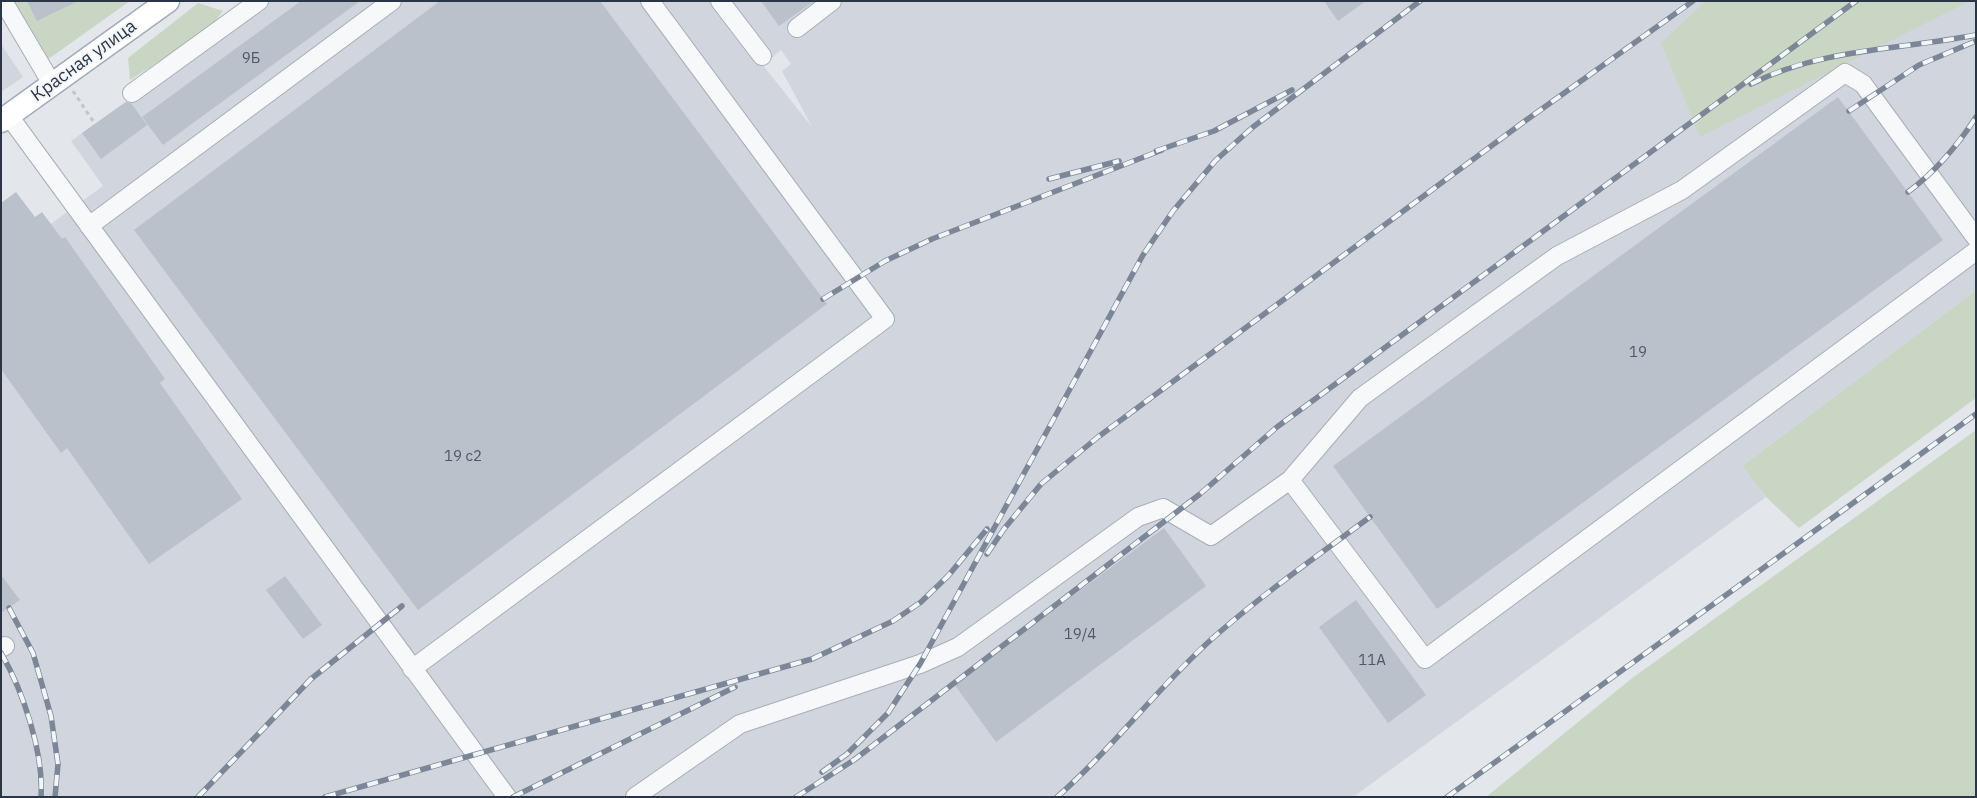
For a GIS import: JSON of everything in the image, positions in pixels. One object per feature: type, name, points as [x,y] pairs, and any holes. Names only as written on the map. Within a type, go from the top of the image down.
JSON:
[{"type":"main road","name":"Красная улица","points":[[5,118],[60,83],[168,1]]},
{"type":"lane","points":[[2,1],[60,83]]},
{"type":"lane","points":[[132,93],[259,1]]},
{"type":"lane","points":[[89,226],[392,1]]},
{"type":"lane","points":[[412,669],[885,319],[650,1]]},
{"type":"lane","points":[[720,1],[762,56]]},
{"type":"lane","points":[[797,28],[832,1]]},
{"type":"lane","points":[[635,797],[740,724],[920,664],[958,647],[1138,517],[1162,508],[1211,536],[1290,480],[1360,398],[1558,256],[1682,190],[1845,73],[1863,84],[1976,238]]},
{"type":"lane","points":[[5,118],[89,226],[507,797]]},
{"type":"lane","points":[[1290,480],[1425,659],[1976,251]]},
{"type":"path","points":[[60,83],[95,124]]},
{"type":"shaded area","points":[[265,1],[712,1],[812,127],[782,71],[791,64],[781,50],[771,59],[728,1],[1976,1],[1976,290],[1742,466],[1766,497],[1353,797],[1,797],[1,260],[103,186],[71,141]]},
{"type":"shaded area","points":[[1,44],[23,77],[1,92]]},
{"type":"green space","points":[[10,1],[130,1],[47,60]]},
{"type":"green space","points":[[1706,1],[1970,1],[1700,137],[1661,43]]},
{"type":"green space","points":[[198,3],[223,11],[208,30],[130,80],[128,58]]},
{"type":"green space","points":[[1976,290],[1976,398],[1799,528],[1766,497],[1742,466]]},
{"type":"green space","points":[[1976,430],[1976,797],[1486,797],[1631,679]]},
{"type":"building","points":[[27,1],[78,1],[37,21]]},
{"type":"building","points":[[301,1],[360,1],[163,145],[142,117]]},
{"type":"building","points":[[440,1],[600,1],[827,304],[418,610],[134,230]]},
{"type":"building","points":[[761,1],[814,1],[779,26]]},
{"type":"building","points":[[1324,1],[1366,1],[1338,21]]},
{"type":"building","points":[[1838,97],[1943,240],[1437,609],[1333,466]]},
{"type":"building","points":[[126,102],[131,103],[147,125],[101,159],[82,133]]},
{"type":"building","points":[[16,192],[35,217],[42,212],[62,239],[65,237],[165,379],[160,383],[242,499],[149,564],[67,448],[61,453],[1,369],[1,203]]},
{"type":"building","points":[[1164,528],[1206,586],[996,742],[954,684]]},
{"type":"building","points":[[1,575],[20,600],[1,613]]},
{"type":"building","points":[[285,576],[322,625],[303,639],[266,590]]},
{"type":"building","points":[[1356,600],[1426,695],[1388,723],[1319,627]]},
{"type":"railway","points":[[822,772],[847,754],[888,713],[920,664],[1143,255],[1173,211],[1216,160],[1253,127],[1420,1]]},
{"type":"railway","points":[[987,554],[1004,529],[1041,484],[1098,437],[1525,121],[1693,1]]},
{"type":"railway","points":[[796,797],[854,760],[1200,494],[1277,427],[1856,1]]},
{"type":"railway","points":[[1751,84],[1778,72],[1833,57],[1976,35]]},
{"type":"railway","points":[[1849,111],[1919,65],[1976,41]]},
{"type":"railway","points":[[1156,151],[1214,131],[1292,90]]},
{"type":"railway","points":[[1908,192],[1945,158],[1976,117]]},
{"type":"railway","points":[[823,299],[885,261],[932,239],[1162,150]]},
{"type":"railway","points":[[1049,179],[1119,161]]},
{"type":"railway","points":[[1447,797],[1976,414]]},
{"type":"railway","points":[[1057,797],[1078,778],[1193,656],[1214,637],[1271,590],[1370,517]]},
{"type":"railway","points":[[325,797],[812,659],[893,621],[921,602],[948,576],[987,529]]},
{"type":"railway","points":[[198,797],[311,679],[402,606]]},
{"type":"railway","points":[[9,608],[33,653],[51,716],[58,764],[55,797]]},
{"type":"railway","points":[[1,653],[17,685],[30,723],[39,761],[41,797]]},
{"type":"railway","points":[[513,797],[735,687]]}]
